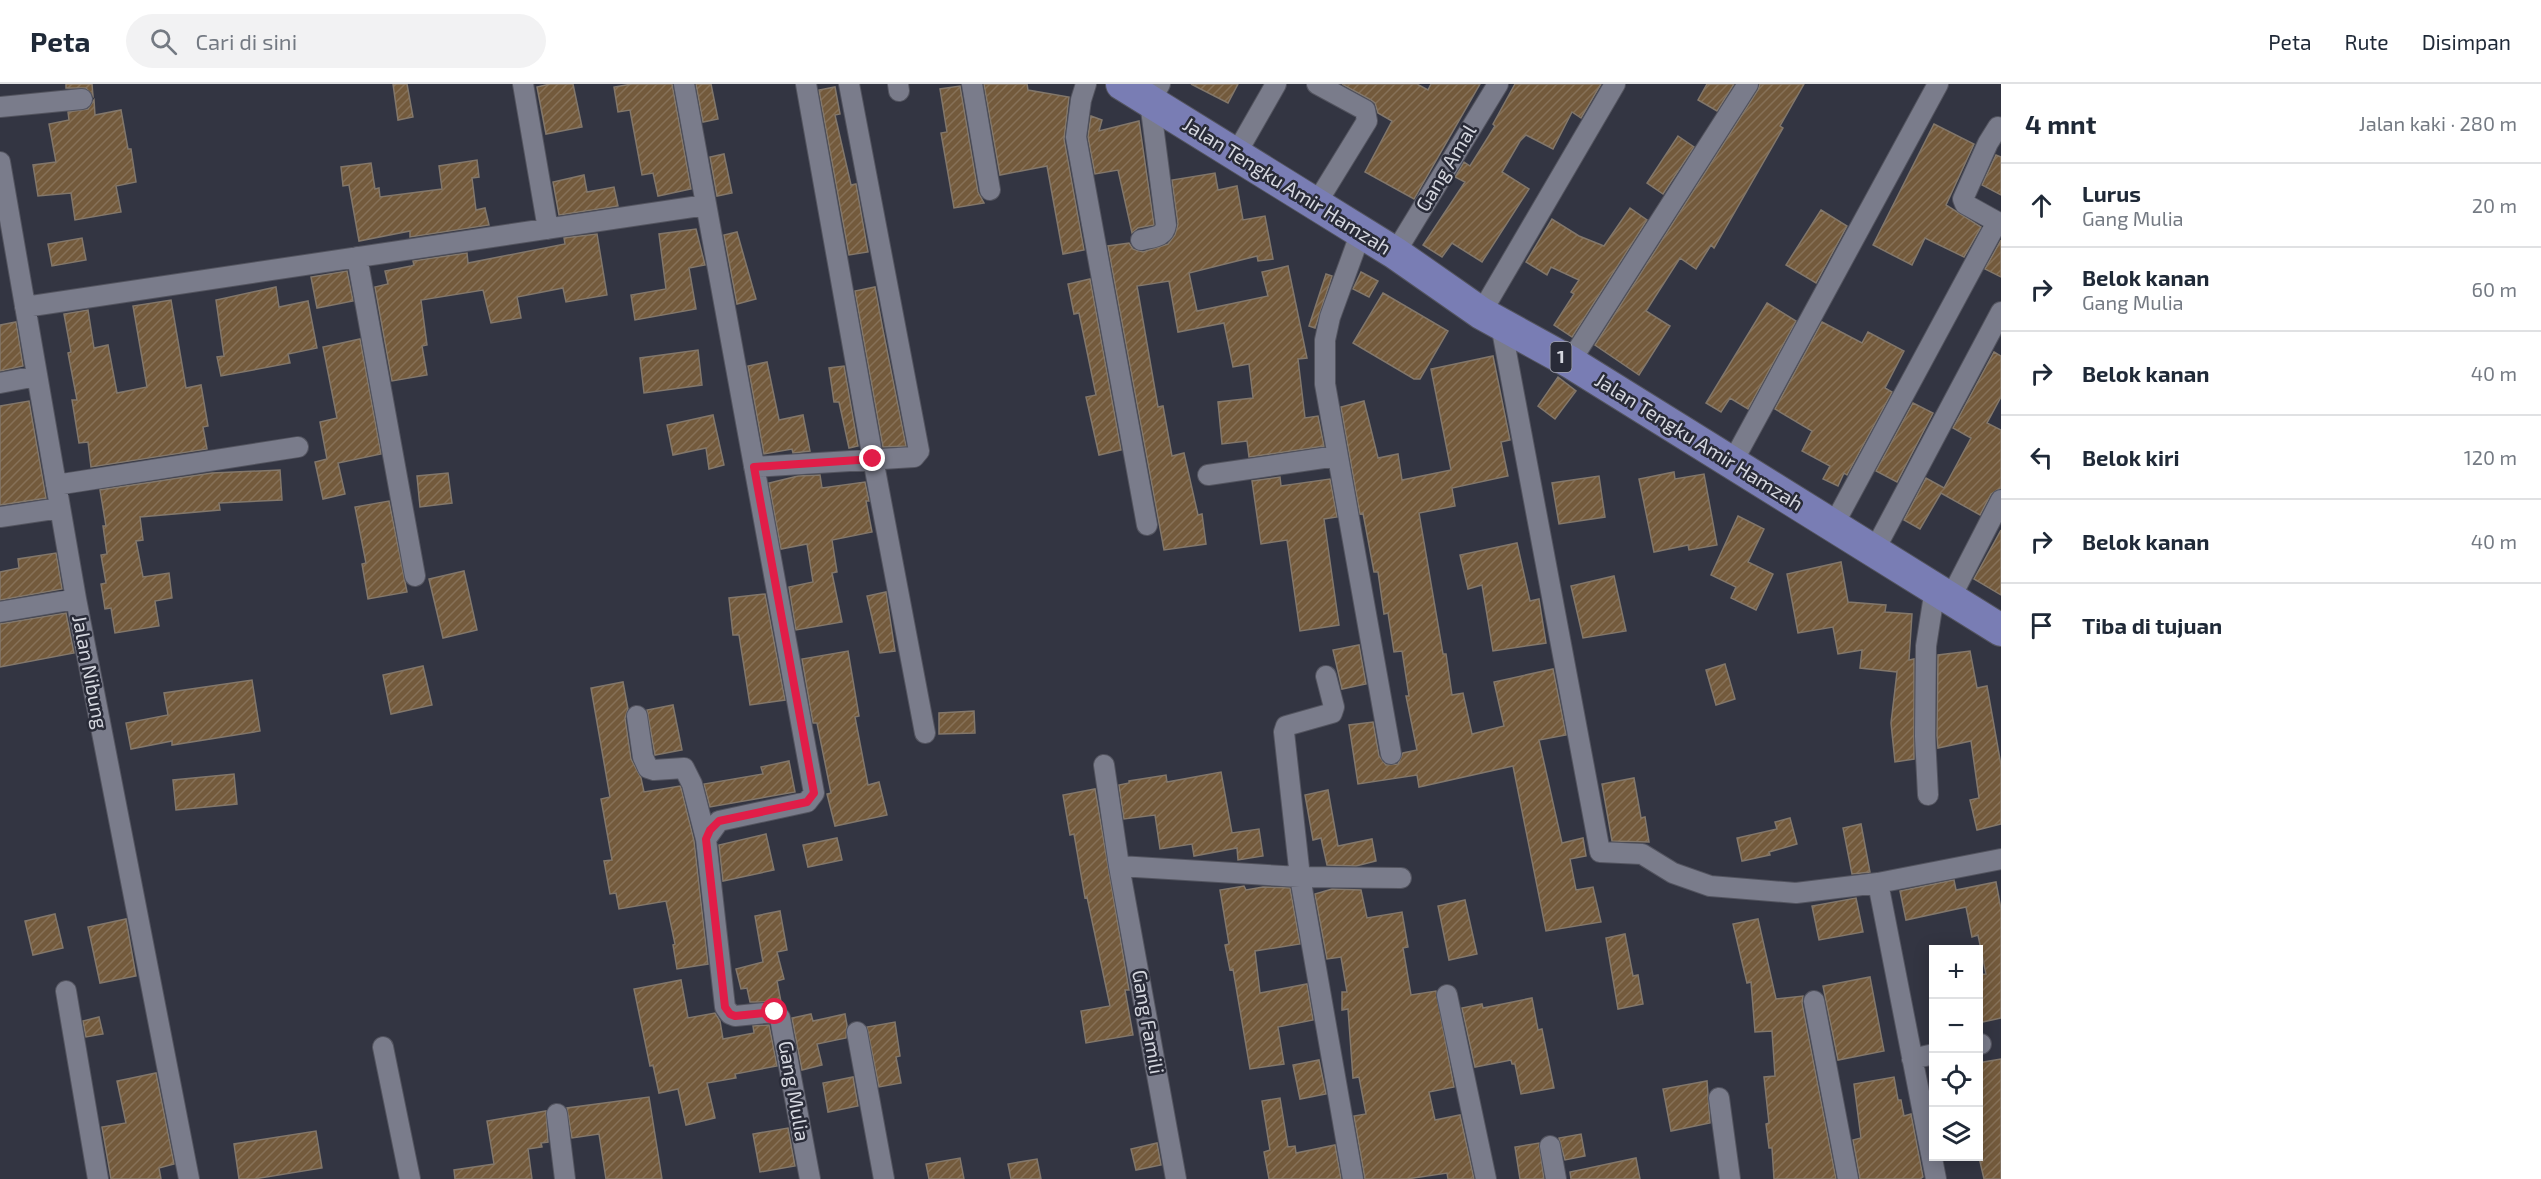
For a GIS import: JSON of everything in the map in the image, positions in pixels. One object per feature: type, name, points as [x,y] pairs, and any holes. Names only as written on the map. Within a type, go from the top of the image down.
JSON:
[{"type":"main road","name":"Jalan Tengku Amir Hamzah","points":[[1122,84],[1155,93],[1236,154],[1395,253],[1491,319],[1570,362],[2001,630]]},
{"type":"street","points":[[523,84],[548,229]]},
{"type":"street","points":[[684,84],[814,793],[807,802],[719,821],[710,830],[706,839]]},
{"type":"street","points":[[806,84],[925,733]]},
{"type":"street","points":[[754,467],[914,457],[919,451],[849,84]]},
{"type":"street","points":[[972,84],[990,190]]},
{"type":"street","points":[[1086,84],[1081,100],[1076,137],[1147,525]]},
{"type":"street","points":[[1236,154],[1276,84]]},
{"type":"street","points":[[1316,204],[1367,122],[1368,116],[1365,110],[1317,84]]},
{"type":"street","name":"Gang Amal","points":[[1395,253],[1498,84]]},
{"type":"street","points":[[1616,84],[1491,319],[1600,852],[1642,854],[1673,873],[1710,886],[1796,893],[1878,883],[2001,859]]},
{"type":"street","points":[[1570,362],[1748,84]]},
{"type":"street","points":[[1732,463],[1938,84]]},
{"type":"street","points":[[1141,240],[1161,235],[1166,225],[1155,93]]},
{"type":"street","points":[[0,107],[82,99]]},
{"type":"street","points":[[1833,526],[1999,223],[1965,204],[1963,199],[1988,142],[1998,127]]},
{"type":"street","name":"Jalan Nibung","points":[[0,162],[76,599],[189,1179]]},
{"type":"street","points":[[25,307],[706,205]]},
{"type":"street","points":[[1361,232],[1324,340],[1324,384],[1391,754]]},
{"type":"street","points":[[357,257],[415,576]]},
{"type":"street","points":[[1874,551],[2001,312]]},
{"type":"street","points":[[0,383],[37,376]]},
{"type":"street","points":[[56,485],[298,447]]},
{"type":"street","points":[[1208,475],[1336,456]]},
{"type":"street","points":[[1928,795],[1924,736],[1926,646],[1943,594],[2001,500]]},
{"type":"street","points":[[0,517],[60,508]]},
{"type":"street","points":[[0,612],[76,599]]},
{"type":"street","points":[[1326,676],[1334,707],[1332,713],[1286,726],[1284,732],[1300,877],[1353,1179]]},
{"type":"street","points":[[638,716],[643,757],[648,768],[654,770],[684,768],[692,784],[706,839]]},
{"type":"street","name":"Gang Famili","points":[[1104,765],[1119,866],[1176,1179]]},
{"type":"street","name":"Gang Mulia","points":[[706,839],[725,1007],[730,1014],[735,1016],[775,1012],[780,1018],[810,1179]]},
{"type":"street","points":[[1119,866],[1300,877],[1401,878]]},
{"type":"street","points":[[1878,883],[1936,1179]]},
{"type":"street","points":[[66,991],[98,1179]]},
{"type":"street","points":[[1447,995],[1486,1179]]},
{"type":"street","points":[[1814,1001],[1848,1179]]},
{"type":"street","points":[[857,1032],[884,1179]]},
{"type":"street","points":[[383,1047],[410,1179]]},
{"type":"street","points":[[1912,1059],[1929,1055]]},
{"type":"street","points":[[1719,1098],[1730,1179]]},
{"type":"street","points":[[557,1114],[565,1179]]},
{"type":"street","points":[[1550,1146],[1556,1179]]},
{"type":"building","points":[[66,84],[92,84],[93,96],[86,88],[66,88]]},
{"type":"building","points":[[393,84],[407,84],[413,117],[398,120]]},
{"type":"building","points":[[550,84],[573,84],[582,127],[546,134],[537,87]]},
{"type":"building","points":[[632,84],[672,84],[691,189],[658,196],[653,173],[642,175],[630,110],[618,112],[614,87]]},
{"type":"building","points":[[696,84],[711,84],[718,119],[703,122]]},
{"type":"building","points":[[984,84],[1027,84],[1028,90],[1069,97],[1064,139],[1084,250],[1063,254],[1047,166],[1000,175]]},
{"type":"building","points":[[1191,84],[1238,84],[1228,103]]},
{"type":"building","points":[[1342,84],[1417,84],[1428,90],[1431,84],[1480,84],[1414,199],[1365,172],[1392,121],[1378,113],[1375,103],[1371,100]]},
{"type":"building","points":[[1515,84],[1601,84],[1581,118],[1572,112],[1553,149],[1526,135],[1520,141],[1502,172],[1529,189],[1482,262],[1452,243],[1442,257],[1423,245],[1465,182],[1455,177],[1464,162],[1470,166],[1495,126],[1493,124]]},
{"type":"building","points":[[1707,84],[1734,84],[1717,111],[1698,100]]},
{"type":"building","points":[[1760,84],[1804,84],[1780,126],[1783,128],[1714,248],[1711,245],[1696,269],[1680,258],[1646,311],[1670,326],[1639,375],[1595,345]]},
{"type":"building","points":[[960,86],[978,192],[984,203],[954,208],[941,133],[947,132],[940,89]]},
{"type":"building","points":[[835,87],[840,114],[835,115],[851,185],[856,184],[868,252],[849,255],[819,90]]},
{"type":"building","points":[[94,100],[95,115],[121,110],[128,149],[131,149],[136,182],[116,186],[121,212],[75,220],[71,193],[38,196],[33,165],[56,162],[49,124],[69,120],[68,112],[88,109]]},
{"type":"building","points":[[1091,116],[1102,120],[1099,131],[1139,121],[1154,225],[1138,228],[1132,233],[1118,170],[1095,174],[1088,137]]},
{"type":"building","points":[[1934,124],[1974,144],[1946,205],[1981,227],[1964,257],[1925,238],[1912,265],[1873,245]]},
{"type":"building","points":[[1678,136],[1694,147],[1663,194],[1647,183]]},
{"type":"building","points":[[724,154],[732,193],[717,196],[710,157]]},
{"type":"building","points":[[1996,155],[2001,157],[2001,195],[1982,185]]},
{"type":"building","points":[[477,160],[479,177],[472,178],[476,210],[485,208],[489,225],[410,237],[410,231],[359,241],[349,185],[343,186],[341,167],[371,163],[375,189],[379,188],[380,197],[442,189],[439,166]]},
{"type":"building","points":[[1215,173],[1218,190],[1237,186],[1243,220],[1265,216],[1273,259],[1258,261],[1257,256],[1189,273],[1197,311],[1268,296],[1262,272],[1288,266],[1307,358],[1298,359],[1305,418],[1318,416],[1324,446],[1249,457],[1247,441],[1222,444],[1218,402],[1253,398],[1249,364],[1233,367],[1224,323],[1178,332],[1169,281],[1137,286],[1158,407],[1163,406],[1172,456],[1184,453],[1198,515],[1202,514],[1206,544],[1164,550],[1108,246],[1129,243],[1133,249],[1143,252],[1168,244],[1175,235],[1178,224],[1172,180]]},
{"type":"building","points":[[584,175],[587,192],[614,187],[618,206],[559,215],[553,182]]},
{"type":"building","points":[[1630,208],[1647,220],[1572,337],[1554,325],[1574,294],[1571,292],[1579,280],[1551,267],[1547,275],[1526,262],[1552,219],[1579,236],[1604,246]]},
{"type":"building","points":[[1821,210],[1847,226],[1816,283],[1786,265]]},
{"type":"building","points":[[696,229],[705,265],[689,268],[696,309],[635,320],[631,295],[666,289],[659,234]]},
{"type":"building","points":[[737,232],[756,299],[737,304],[724,235]]},
{"type":"building","points":[[597,234],[607,295],[566,302],[563,288],[517,297],[521,318],[491,323],[483,290],[421,300],[427,345],[422,346],[427,375],[392,381],[375,287],[388,284],[385,271],[414,265],[413,261],[467,253],[468,263],[565,244],[564,238]]},
{"type":"building","points":[[82,238],[86,260],[52,266],[48,244]]},
{"type":"building","points":[[2001,240],[2001,277],[1985,269]]},
{"type":"building","points":[[347,271],[353,301],[317,308],[311,277]]},
{"type":"building","points":[[1361,272],[1378,281],[1369,297],[1353,289]]},
{"type":"building","points":[[1326,274],[1332,276],[1315,328],[1309,326]]},
{"type":"building","points":[[1090,279],[1121,450],[1099,455],[1086,397],[1096,395],[1079,313],[1074,314],[1068,284]]},
{"type":"building","points":[[276,287],[279,307],[308,301],[317,348],[288,354],[290,363],[221,376],[217,357],[224,356],[216,300]]},
{"type":"building","points":[[875,287],[906,446],[883,447],[855,291]]},
{"type":"building","points":[[1383,293],[1448,331],[1420,379],[1414,379],[1353,343]]},
{"type":"building","points":[[171,300],[186,388],[201,385],[208,426],[203,427],[207,449],[91,467],[88,442],[79,443],[72,400],[77,400],[68,353],[71,352],[64,314],[88,310],[94,348],[108,345],[117,393],[147,387],[133,306]]},
{"type":"building","points":[[1767,303],[1796,321],[1748,409],[1730,398],[1721,412],[1706,403]]},
{"type":"building","points":[[16,322],[23,366],[0,371],[0,325]]},
{"type":"building","points":[[1822,322],[1862,343],[1868,332],[1904,351],[1885,388],[1892,392],[1847,475],[1844,473],[1838,486],[1823,479],[1830,466],[1802,451],[1812,431],[1775,409]]},
{"type":"building","points":[[360,339],[381,454],[338,463],[345,494],[323,499],[315,462],[327,459],[320,422],[337,418],[323,347]]},
{"type":"building","points":[[698,350],[702,385],[644,393],[640,358]]},
{"type":"building","points":[[1994,352],[2001,356],[2001,397],[1987,423],[2001,430],[2001,488],[1991,494],[1980,515],[1941,493],[1920,529],[1904,520],[1926,478],[1944,488],[1971,438],[1953,428]]},
{"type":"building","points":[[1493,356],[1510,440],[1501,442],[1508,476],[1452,488],[1455,506],[1419,513],[1452,695],[1463,693],[1472,734],[1504,726],[1494,682],[1553,669],[1566,735],[1539,740],[1562,843],[1583,838],[1586,856],[1570,859],[1576,890],[1593,887],[1601,922],[1546,931],[1513,766],[1419,787],[1417,775],[1358,784],[1349,725],[1373,722],[1379,756],[1386,765],[1398,764],[1403,753],[1417,750],[1406,696],[1409,696],[1402,651],[1394,652],[1388,613],[1384,614],[1378,572],[1374,572],[1363,513],[1360,514],[1341,407],[1364,401],[1378,458],[1398,454],[1402,480],[1451,470],[1431,369]]},
{"type":"building","points":[[767,362],[779,420],[803,415],[810,451],[793,453],[792,449],[764,454],[748,366]]},
{"type":"building","points":[[844,366],[858,446],[849,448],[839,402],[834,402],[829,368]]},
{"type":"building","points":[[1558,377],[1576,391],[1555,419],[1538,406]]},
{"type":"building","points":[[29,401],[46,498],[0,505],[0,406]]},
{"type":"building","points":[[1913,403],[1933,413],[1897,482],[1876,471]]},
{"type":"building","points":[[713,415],[724,465],[709,469],[706,448],[673,455],[667,425]]},
{"type":"building","points":[[280,470],[282,500],[219,503],[220,510],[140,517],[143,540],[136,541],[143,577],[169,573],[172,598],[155,601],[159,626],[115,633],[111,608],[105,609],[101,584],[106,583],[101,555],[107,554],[103,526],[106,526],[100,490],[212,473]]},
{"type":"building","points":[[1674,472],[1675,479],[1704,474],[1717,545],[1689,550],[1688,545],[1654,552],[1639,479]]},
{"type":"building","points":[[448,473],[452,503],[420,507],[417,476]]},
{"type":"building","points":[[820,475],[822,488],[865,482],[872,532],[832,540],[837,572],[832,573],[842,622],[796,630],[789,587],[813,582],[807,544],[781,549],[769,483],[798,476]]},
{"type":"building","points":[[1599,476],[1605,517],[1559,524],[1552,483]]},
{"type":"building","points":[[1280,477],[1281,486],[1330,479],[1337,517],[1324,519],[1339,625],[1300,631],[1287,540],[1261,544],[1252,481]]},
{"type":"building","points":[[389,501],[407,592],[368,599],[362,564],[366,563],[355,507]]},
{"type":"building","points":[[1738,516],[1764,529],[1748,562],[1773,574],[1756,610],[1731,598],[1736,587],[1711,575]]},
{"type":"building","points":[[2001,530],[2001,595],[1974,579]]},
{"type":"building","points":[[1517,543],[1530,601],[1539,599],[1546,643],[1493,651],[1482,585],[1468,589],[1460,555]]},
{"type":"building","points":[[56,553],[62,589],[0,600],[0,572],[19,568],[18,559]]},
{"type":"building","points":[[1841,562],[1848,602],[1886,605],[1885,612],[1912,614],[1909,660],[1914,659],[1914,759],[1895,762],[1891,723],[1897,672],[1860,668],[1862,650],[1838,654],[1833,627],[1798,633],[1787,574]]},
{"type":"building","points":[[464,571],[477,630],[443,638],[429,579]]},
{"type":"building","points":[[1614,576],[1626,631],[1583,638],[1571,586]]},
{"type":"building","points":[[886,592],[895,651],[880,653],[867,596]]},
{"type":"building","points":[[765,594],[785,700],[750,705],[739,635],[733,635],[729,598]]},
{"type":"building","points":[[66,613],[74,653],[0,667],[0,624]]},
{"type":"building","points":[[1359,645],[1366,684],[1342,689],[1333,650]]},
{"type":"building","points":[[848,651],[859,716],[855,717],[868,785],[879,782],[887,815],[835,826],[827,794],[831,793],[817,723],[813,723],[802,659]]},
{"type":"building","points":[[1970,651],[1977,688],[1987,686],[2001,765],[2001,824],[1977,830],[1970,800],[1979,798],[1971,741],[1938,748],[1937,736],[1938,655]]},
{"type":"building","points":[[1725,664],[1735,699],[1716,705],[1706,670]]},
{"type":"building","points":[[423,666],[432,705],[391,714],[383,675]]},
{"type":"building","points":[[252,680],[260,731],[172,745],[172,741],[131,749],[126,723],[168,715],[164,693]]},
{"type":"building","points":[[623,682],[628,709],[625,718],[631,759],[641,778],[644,792],[680,786],[681,788],[694,841],[708,964],[677,969],[673,945],[675,944],[666,901],[619,909],[616,893],[610,894],[604,861],[612,860],[601,799],[610,797],[591,688]]},
{"type":"building","points":[[673,705],[682,750],[655,755],[647,710]]},
{"type":"building","points":[[974,711],[975,733],[939,734],[939,713]]},
{"type":"building","points":[[789,761],[795,792],[710,807],[704,784],[763,774],[761,767]]},
{"type":"building","points":[[1221,772],[1232,833],[1259,829],[1263,856],[1238,860],[1237,848],[1194,856],[1192,844],[1160,849],[1155,815],[1124,819],[1119,785],[1129,783],[1129,781],[1166,775],[1167,782]]},
{"type":"building","points":[[234,774],[237,804],[176,810],[173,780]]},
{"type":"building","points":[[1634,778],[1641,818],[1645,817],[1649,842],[1612,841],[1602,784]]},
{"type":"building","points":[[1095,789],[1129,990],[1125,990],[1133,1035],[1086,1043],[1081,1011],[1110,1006],[1087,897],[1085,898],[1074,834],[1070,835],[1063,795]]},
{"type":"building","points":[[1328,790],[1338,846],[1372,839],[1376,861],[1356,866],[1327,865],[1321,838],[1313,840],[1305,795]]},
{"type":"building","points":[[1790,818],[1797,844],[1769,852],[1770,855],[1742,861],[1737,838],[1777,829],[1775,822]]},
{"type":"building","points":[[1861,824],[1870,872],[1852,874],[1843,828]]},
{"type":"building","points":[[766,834],[774,870],[723,881],[719,845]]},
{"type":"building","points":[[837,838],[842,860],[808,867],[803,845]]},
{"type":"building","points":[[1954,880],[1956,890],[1996,882],[2001,909],[2001,1018],[1983,1022],[1983,974],[1986,974],[1983,945],[1980,945],[1978,935],[1972,937],[1966,907],[1906,920],[1900,891]]},
{"type":"building","points":[[1244,886],[1246,890],[1263,887],[1290,888],[1300,944],[1255,951],[1260,993],[1307,984],[1313,1020],[1278,1027],[1284,1064],[1250,1069],[1233,969],[1230,970],[1225,945],[1229,944],[1220,890]]},
{"type":"building","points":[[1332,889],[1361,890],[1367,918],[1402,912],[1408,947],[1403,948],[1411,995],[1436,991],[1454,1087],[1429,1092],[1435,1120],[1460,1115],[1474,1179],[1448,1179],[1447,1173],[1407,1179],[1365,1179],[1354,1116],[1366,1114],[1359,1077],[1353,1078],[1348,1009],[1342,1010],[1342,992],[1347,992],[1341,957],[1327,959],[1315,894]]},
{"type":"building","points":[[1856,898],[1863,932],[1819,940],[1812,906]]},
{"type":"building","points":[[1465,900],[1477,954],[1449,960],[1438,906]]},
{"type":"building","points":[[780,911],[787,950],[777,952],[784,979],[777,981],[781,1002],[750,1002],[747,988],[741,989],[736,969],[763,962],[755,916]]},
{"type":"building","points":[[55,914],[63,948],[33,955],[25,921]]},
{"type":"building","points":[[126,919],[136,976],[100,983],[88,927]]},
{"type":"building","points":[[1758,919],[1776,999],[1803,996],[1802,1003],[1836,1179],[1774,1179],[1772,1148],[1769,1148],[1766,1124],[1769,1123],[1764,1077],[1775,1076],[1772,1031],[1755,1032],[1751,982],[1747,983],[1733,924]]},
{"type":"building","points":[[1625,934],[1633,976],[1638,975],[1643,1004],[1618,1009],[1606,938]]},
{"type":"building","points":[[1870,977],[1884,1051],[1838,1060],[1823,986]]},
{"type":"building","points":[[681,980],[688,1018],[715,1013],[720,1021],[723,1039],[754,1033],[753,1026],[769,1025],[777,1066],[735,1074],[736,1078],[707,1083],[715,1118],[686,1125],[678,1089],[659,1093],[653,1065],[650,1066],[634,989]]},
{"type":"building","points":[[1532,998],[1538,1030],[1542,1029],[1554,1088],[1521,1094],[1515,1064],[1512,1064],[1511,1060],[1475,1067],[1462,1008],[1482,1004],[1483,1008]]},
{"type":"building","points":[[811,1014],[813,1021],[845,1014],[846,1038],[817,1044],[822,1065],[802,1070],[792,1018]]},
{"type":"building","points":[[99,1017],[103,1034],[86,1037],[83,1021]]},
{"type":"building","points":[[895,1022],[900,1056],[896,1057],[901,1083],[879,1087],[867,1027]]},
{"type":"building","points":[[2001,1059],[2001,1179],[1984,1179],[1980,1161],[1983,1161],[1983,1062]]},
{"type":"building","points":[[1319,1060],[1326,1094],[1300,1099],[1293,1065]]},
{"type":"building","points":[[156,1073],[174,1164],[159,1168],[161,1179],[111,1179],[102,1127],[126,1123],[117,1081]]},
{"type":"building","points":[[853,1077],[858,1106],[828,1112],[823,1083]]},
{"type":"building","points":[[1894,1077],[1898,1100],[1901,1100],[1904,1116],[1911,1114],[1923,1177],[1920,1179],[1860,1179],[1853,1140],[1861,1138],[1854,1084]]},
{"type":"building","points":[[1707,1081],[1710,1123],[1671,1131],[1663,1089]]},
{"type":"building","points":[[649,1097],[662,1179],[606,1179],[599,1134],[572,1138],[567,1108]]},
{"type":"building","points":[[1280,1098],[1288,1147],[1295,1146],[1296,1153],[1335,1145],[1341,1179],[1269,1179],[1264,1152],[1270,1150],[1262,1101]]},
{"type":"building","points":[[546,1111],[548,1142],[541,1143],[542,1147],[528,1149],[532,1179],[455,1179],[454,1170],[494,1164],[487,1121]]},
{"type":"building","points":[[788,1128],[795,1166],[760,1172],[753,1134]]},
{"type":"building","points":[[316,1131],[322,1168],[254,1179],[239,1179],[234,1144]]},
{"type":"building","points":[[1581,1134],[1585,1156],[1565,1160],[1559,1138]]},
{"type":"building","points":[[1157,1143],[1161,1165],[1136,1170],[1131,1149]]},
{"type":"building","points":[[1539,1143],[1544,1179],[1520,1179],[1515,1147]]},
{"type":"building","points":[[960,1158],[964,1179],[929,1179],[926,1164]]},
{"type":"building","points":[[1636,1158],[1640,1179],[1571,1179],[1570,1172]]},
{"type":"building","points":[[1037,1159],[1041,1179],[1011,1179],[1008,1164]]},
{"type":"route","points":[[775,1012],[735,1016],[730,1014],[725,1007],[706,839],[710,830],[719,821],[807,802],[814,793],[754,467],[873,459]]}]
